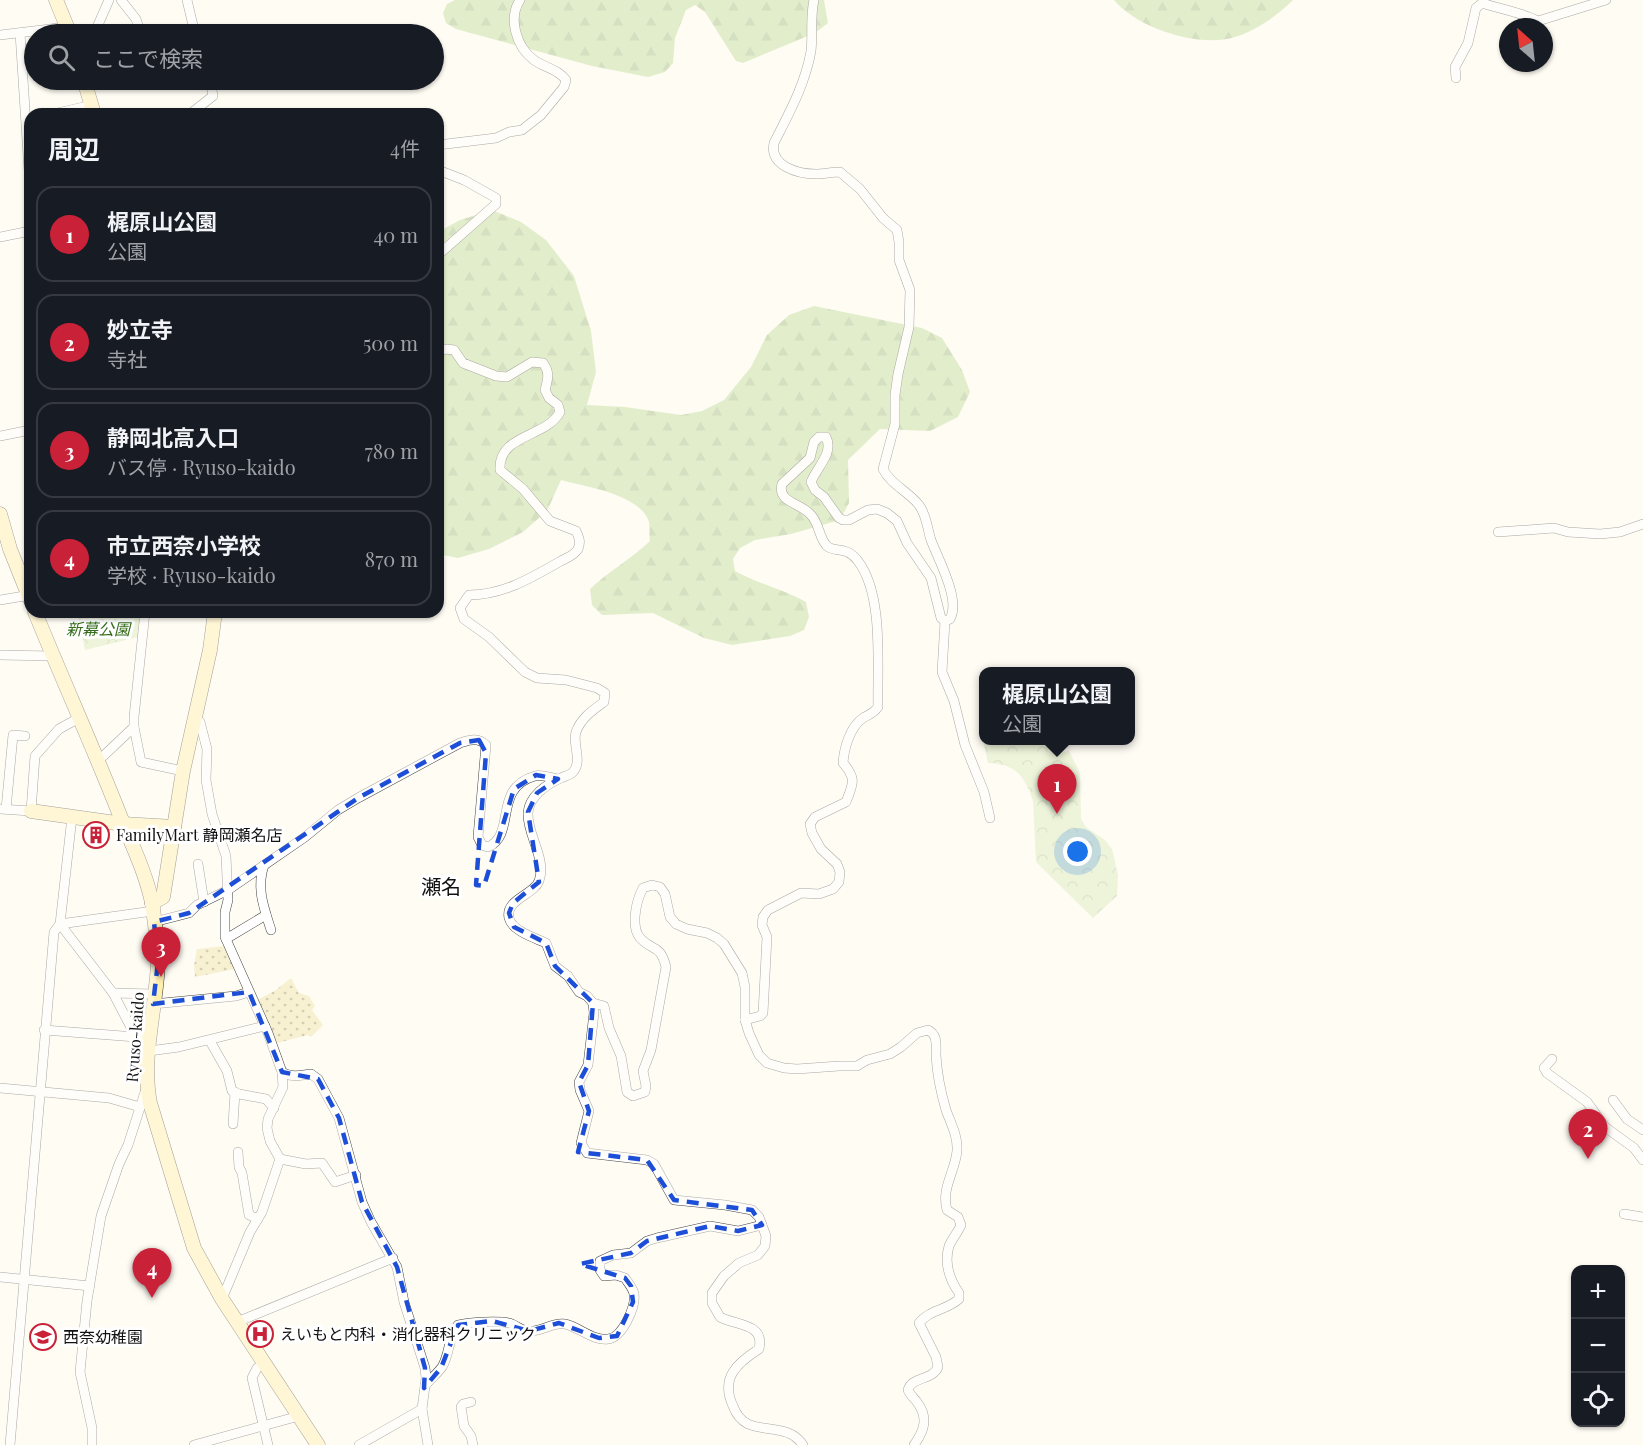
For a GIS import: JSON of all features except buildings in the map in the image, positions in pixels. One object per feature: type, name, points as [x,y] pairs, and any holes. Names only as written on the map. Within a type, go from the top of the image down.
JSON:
[{"type":"main road","points":[[56,0],[65,24]]},
{"type":"main road","points":[[87,90],[92,108]]},
{"type":"main road","points":[[0,514],[10,549],[24,582]]},
{"type":"main road","name":"Ryuso-kaido","points":[[37,618],[145,879],[153,912],[158,962],[154,999],[145,1042],[147,1086],[194,1248],[222,1299],[318,1445]]},
{"type":"main road","points":[[153,912],[163,897],[183,771],[210,650],[214,618]]},
{"type":"main road","points":[[31,811],[123,824],[174,827]]},
{"type":"street","points":[[98,24],[109,0]]},
{"type":"street","points":[[121,0],[138,24]]},
{"type":"street","points":[[187,0],[193,24]]},
{"type":"street","points":[[444,145],[496,138],[531,125],[564,87],[566,80],[562,74],[534,60],[524,50],[515,29],[513,17],[520,0]]},
{"type":"street","points":[[814,0],[811,52],[800,91],[772,151],[776,159],[789,168],[817,174],[840,172],[860,189],[883,218],[897,230],[899,260],[910,290],[909,327],[898,374],[895,424],[883,469],[889,478],[909,494],[925,515],[930,537],[944,569],[952,605],[952,616],[945,621]]},
{"type":"street","points":[[1456,78],[1455,67],[1468,44],[1476,8],[1482,3],[1509,12],[1524,14],[1538,21],[1606,0]]},
{"type":"street","points":[[20,33],[24,76]]},
{"type":"street","points":[[0,35],[24,33]]},
{"type":"street","points":[[25,90],[27,108]]},
{"type":"street","points":[[198,108],[213,96],[212,90]]},
{"type":"street","points":[[444,172],[464,180],[496,198],[496,204],[444,250]]},
{"type":"street","points":[[0,237],[24,232]]},
{"type":"street","points":[[444,350],[454,350],[463,363],[496,376],[507,377],[532,362],[543,363],[549,376],[545,390],[549,398],[558,405],[560,412],[556,419],[514,442],[504,452],[499,462],[500,470],[523,489],[550,521],[576,531],[580,539],[579,546],[574,554],[534,577],[500,591],[469,595],[460,608],[464,619],[489,636],[525,672],[537,678],[566,680],[597,688],[605,693],[604,702],[584,717],[576,732],[575,769],[571,774],[558,779],[537,793],[532,801],[528,812],[530,828],[541,872],[539,882],[533,890],[513,903],[509,920],[514,927],[546,943],[555,966],[568,976],[579,992],[593,1003],[604,1006],[609,1028],[621,1056],[627,1092],[633,1096],[645,1092],[643,1071],[651,1050],[666,967],[657,948],[642,940],[636,932],[635,923],[640,894],[643,888],[652,885],[660,887],[665,894],[670,917],[676,924],[707,933],[724,944],[742,973],[745,987],[745,1020],[759,1055],[767,1063],[784,1068],[857,1066],[867,1060],[890,1054],[917,1033],[928,1030],[936,1038],[936,1065],[942,1096],[954,1130],[957,1150],[946,1185],[944,1200],[947,1210],[958,1217],[961,1225],[949,1245],[947,1267],[953,1285],[959,1293],[959,1299],[953,1305],[932,1312],[919,1323],[936,1357],[938,1367],[932,1376],[909,1386],[908,1390],[918,1403],[924,1422],[923,1433],[914,1445]]},
{"type":"street","points":[[0,436],[24,431]]},
{"type":"street","points":[[745,1020],[760,1017],[763,1013],[767,937],[762,925],[763,917],[768,910],[801,893],[819,894],[833,889],[839,882],[840,872],[837,864],[821,849],[810,824],[815,817],[846,802],[853,783],[852,774],[843,763],[844,754],[851,734],[861,720],[873,714],[879,706],[876,613],[864,570],[846,550],[831,549],[826,546],[817,522],[810,513],[784,499],[781,495],[782,484],[810,458],[814,442],[819,437],[826,437],[829,444],[828,453],[811,482],[814,490],[824,497],[839,518],[843,520],[849,520],[868,510],[877,509],[897,521],[907,543],[931,578],[938,614],[945,621]]},
{"type":"street","points":[[1498,532],[1554,528],[1568,532],[1600,534],[1620,532],[1643,524]]},
{"type":"street","points":[[0,600],[24,597]]},
{"type":"street","points":[[144,618],[134,727],[141,762],[183,771]]},
{"type":"street","points":[[945,621],[942,672],[954,701],[965,745],[984,792],[990,818]]},
{"type":"street","points":[[0,655],[53,656]]},
{"type":"street","points":[[195,716],[200,722],[207,749],[206,780],[213,814],[226,856],[228,890],[224,925],[226,939],[265,1026],[282,1072],[283,1087],[268,1119],[267,1128],[270,1141],[280,1159],[258,1219],[250,1232],[222,1299]]},
{"type":"street","points":[[26,736],[13,735],[3,809],[31,811],[35,756],[59,729],[79,718]]},
{"type":"street","points":[[98,761],[134,727]]},
{"type":"street","points":[[60,924],[153,912],[189,913],[204,902],[228,890],[358,798],[460,743],[479,740],[486,745],[478,837],[482,844],[488,847],[500,838],[507,801],[514,789],[536,775],[558,779]]},
{"type":"street","points":[[10,1445],[44,1030],[54,932],[60,924],[72,817]]},
{"type":"street","points":[[198,864],[204,902]]},
{"type":"street","points":[[264,865],[260,882],[261,898],[271,930]]},
{"type":"street","points":[[226,939],[266,915]]},
{"type":"street","points":[[60,924],[112,993],[145,1042]]},
{"type":"street","points":[[112,993],[154,999],[236,996],[249,993]]},
{"type":"street","points":[[593,1003],[594,1013],[588,1065],[579,1082],[589,1111],[580,1143],[586,1153],[647,1160],[654,1164],[675,1200],[725,1204],[752,1210],[766,1236],[765,1246],[758,1255],[739,1263],[724,1276],[712,1293],[712,1303],[720,1317],[754,1329],[761,1341],[759,1349],[740,1362],[732,1372],[728,1393],[738,1417],[745,1423],[759,1428],[785,1431],[801,1441],[803,1445]]},
{"type":"street","points":[[44,1030],[145,1042],[210,1041],[265,1026]]},
{"type":"street","points":[[210,1041],[227,1071],[229,1084],[235,1092],[266,1099],[274,1108]]},
{"type":"street","points":[[1552,1059],[1544,1068],[1547,1073],[1587,1102],[1605,1127],[1634,1148],[1643,1160]]},
{"type":"street","points":[[282,1072],[287,1076],[311,1074],[318,1079],[339,1118],[362,1202],[397,1267],[404,1302],[421,1354],[426,1378],[422,1409],[429,1445]]},
{"type":"street","points":[[92,1445],[92,1428],[80,1372],[83,1330],[101,1216],[147,1086]]},
{"type":"street","points":[[0,1088],[109,1098],[140,1107]]},
{"type":"street","points":[[232,1124],[235,1092]]},
{"type":"street","points":[[1612,1100],[1627,1119],[1643,1130]]},
{"type":"street","points":[[238,1152],[249,1215],[258,1219]]},
{"type":"street","points":[[280,1159],[306,1164],[322,1163],[334,1182],[356,1175]]},
{"type":"street","points":[[1624,1214],[1643,1217]]},
{"type":"street","points":[[424,1388],[441,1368],[452,1332],[458,1325],[492,1321],[512,1324],[519,1330],[529,1331],[559,1323],[599,1338],[609,1339],[617,1336],[623,1330],[634,1293],[625,1278],[616,1275],[604,1276],[600,1270],[600,1261],[605,1257],[631,1253],[647,1241],[710,1226],[738,1232],[762,1225]]},
{"type":"street","points":[[237,1322],[393,1258]]},
{"type":"street","points":[[0,1277],[90,1286]]},
{"type":"street","points":[[266,1363],[257,1368],[252,1378],[268,1445]]},
{"type":"street","points":[[471,1402],[461,1407],[464,1426],[471,1436],[472,1445]]},
{"type":"street","points":[[359,1445],[422,1409]]},
{"type":"street","points":[[194,1445],[299,1416]]},
{"type":"highlighted area","points":[[479,740],[486,753],[476,885],[484,886],[514,789],[536,775],[558,779],[537,793],[528,812],[539,882],[513,903],[509,913],[514,927],[546,943],[555,966],[593,1003],[588,1065],[579,1082],[589,1111],[578,1152],[647,1160],[674,1200],[752,1210],[762,1225],[738,1231],[710,1226],[647,1241],[631,1253],[580,1264],[625,1278],[631,1286],[633,1302],[617,1336],[599,1338],[559,1323],[529,1331],[492,1321],[458,1325],[441,1368],[424,1388],[425,1368],[397,1267],[362,1202],[339,1118],[318,1079],[282,1072],[249,992],[153,1004],[158,962],[154,922],[189,913],[358,798],[460,743]]},
{"type":"shaded area","points":[[225,946],[235,969],[195,977],[197,949]]},
{"type":"shaded area","points":[[291,978],[299,993],[309,996],[315,1006],[312,1010],[323,1025],[311,1037],[308,1035],[277,1043],[257,1000],[276,990]]},
{"type":"green space","points":[[455,0],[824,0],[828,23],[815,33],[743,63],[736,61],[705,12],[695,5],[686,10],[675,38],[673,63],[665,72],[648,77],[592,66],[456,29],[446,23],[443,13],[447,4]]},
{"type":"green space","points":[[1114,0],[1293,0],[1273,17],[1251,31],[1220,40],[1204,40],[1170,34],[1153,27],[1138,20]]},
{"type":"green space","points":[[492,210],[521,222],[546,240],[574,276],[591,331],[596,372],[587,405],[625,407],[681,415],[702,411],[724,400],[751,367],[767,335],[789,315],[814,306],[922,328],[942,338],[962,370],[970,392],[958,417],[930,431],[880,429],[848,460],[849,503],[840,520],[791,534],[755,540],[740,548],[733,559],[735,571],[806,602],[809,617],[804,630],[790,636],[732,645],[704,638],[653,613],[602,615],[592,605],[590,589],[650,541],[649,522],[644,512],[624,498],[611,493],[561,480],[547,511],[523,532],[489,549],[458,558],[444,555],[444,229],[460,220]]},
{"type":"green space","name":"新幕公園","points":[[78,618],[140,618],[138,637],[85,650]]},
{"type":"green space","points":[[984,745],[1047,745],[1052,753],[1069,751],[1080,773],[1081,819],[1086,827],[1105,840],[1112,849],[1118,875],[1117,896],[1093,918],[1036,862],[1033,801],[1022,778],[1006,766],[988,763]]},
{"type":"place","name":"梶原山公園","points":[[1057,814]]},
{"type":"place","name":"FamilyMart 静岡瀬名店","points":[[96,835]]},
{"type":"place","name":"静岡北高入口","points":[[161,977]]},
{"type":"place","name":"妙立寺","points":[[1588,1159]]},
{"type":"place","name":"市立西奈小学校","points":[[152,1298]]},
{"type":"place","name":"えいもと内科・消化器科クリニック","points":[[260,1334]]},
{"type":"place","name":"西奈幼稚園","points":[[43,1337]]},
{"type":"district","name":"瀬名","points":[[441,887]]}]
